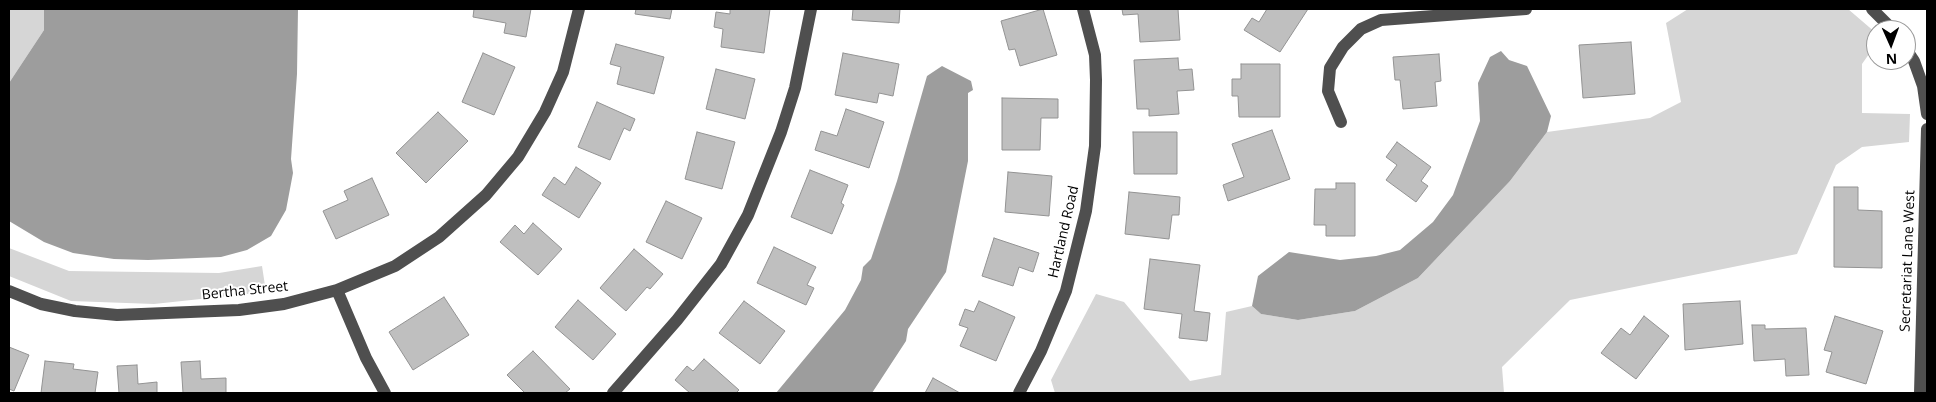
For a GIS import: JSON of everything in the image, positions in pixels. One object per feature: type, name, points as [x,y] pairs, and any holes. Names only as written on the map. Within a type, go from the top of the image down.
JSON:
[{"type":"street","name":"Bertha Street","points":[[9,291],[50,306],[75,311],[118,315],[239,310],[284,304],[337,290],[395,266],[439,236],[486,195],[518,157],[545,112],[563,72],[579,9]]},
{"type":"street","points":[[613,393],[677,320],[720,264],[748,215],[781,132],[795,88],[811,9]]},
{"type":"street","name":"Hartland Road","points":[[1019,393],[1041,351],[1066,291],[1086,211],[1095,146],[1096,80],[1095,55],[1083,9]]},
{"type":"street","points":[[1341,122],[1328,91],[1330,68],[1343,46],[1361,28],[1381,20],[1526,9]]},
{"type":"street","points":[[1872,9],[1883,20]]},
{"type":"street","points":[[1916,67],[1923,86],[1927,114]]},
{"type":"street","name":"Secretariat Lane West","points":[[1920,393],[1927,129]]},
{"type":"street","points":[[337,290],[366,358],[384,393]]},
{"type":"shaded area","points":[[9,9],[44,9],[44,30],[9,83]]},
{"type":"shaded area","points":[[44,9],[298,9],[297,74],[291,159],[293,173],[286,210],[271,236],[247,250],[221,257],[148,260],[114,259],[73,253],[44,242],[9,221],[9,83],[44,30]]},
{"type":"shaded area","points":[[1688,9],[1848,9],[1866,24],[1866,58],[1862,64],[1862,113],[1910,114],[1909,142],[1862,147],[1836,165],[1797,254],[1570,300],[1502,367],[1504,393],[1055,393],[1051,380],[1096,294],[1124,302],[1190,381],[1221,375],[1226,312],[1252,306],[1261,314],[1298,320],[1355,311],[1418,278],[1510,181],[1547,132],[1650,118],[1681,102],[1666,23]]},
{"type":"shaded area","points":[[1501,51],[1509,60],[1527,66],[1551,116],[1547,132],[1510,181],[1418,278],[1355,311],[1298,320],[1261,314],[1252,306],[1258,276],[1289,252],[1340,260],[1376,256],[1400,250],[1433,222],[1453,195],[1480,121],[1478,83],[1490,57]]},
{"type":"shaded area","points":[[942,66],[971,81],[973,90],[968,93],[968,161],[946,272],[908,329],[906,341],[872,393],[776,393],[845,310],[861,280],[863,267],[871,259],[897,181],[927,76]]},
{"type":"shaded area","points":[[9,248],[69,271],[219,273],[262,266],[266,292],[154,304],[71,301],[9,276]]},
{"type":"building","points":[[474,9],[531,9],[526,37],[504,33],[506,23],[473,17]]},
{"type":"building","points":[[636,9],[672,9],[670,19],[635,14]]},
{"type":"building","points":[[730,9],[770,9],[764,53],[721,47],[723,29],[714,27],[716,12],[730,14]]},
{"type":"building","points":[[853,9],[900,9],[899,23],[852,20]]},
{"type":"building","points":[[1043,9],[1057,55],[1020,66],[1015,49],[1009,50],[1001,21]]},
{"type":"building","points":[[1122,9],[1178,9],[1180,40],[1140,42],[1138,14],[1123,15]]},
{"type":"building","points":[[1267,9],[1308,9],[1280,52],[1244,30],[1252,18],[1259,22]]},
{"type":"building","points":[[1631,42],[1635,94],[1583,98],[1579,45]]},
{"type":"building","points":[[616,44],[664,57],[654,94],[617,84],[621,67],[610,64]]},
{"type":"building","points":[[483,53],[515,67],[494,115],[462,102]]},
{"type":"building","points":[[843,53],[899,64],[893,96],[879,93],[877,103],[835,95]]},
{"type":"building","points":[[1439,54],[1441,81],[1435,82],[1437,106],[1403,109],[1400,80],[1395,80],[1393,57]]},
{"type":"building","points":[[1178,58],[1179,70],[1192,69],[1194,90],[1177,91],[1179,114],[1149,116],[1149,109],[1137,109],[1134,60]]},
{"type":"building","points":[[1241,64],[1280,64],[1280,117],[1239,117],[1238,96],[1232,96],[1232,79],[1241,79]]},
{"type":"building","points":[[716,69],[755,79],[745,119],[706,109]]},
{"type":"building","points":[[1002,98],[1058,99],[1058,118],[1041,118],[1040,150],[1002,150]]},
{"type":"building","points":[[597,102],[635,119],[630,131],[624,128],[610,160],[578,147]]},
{"type":"building","points":[[846,109],[884,122],[869,168],[815,150],[821,131],[837,136]]},
{"type":"building","points":[[438,112],[468,141],[426,183],[396,153]]},
{"type":"building","points":[[1272,130],[1290,179],[1228,201],[1223,185],[1244,177],[1232,144]]},
{"type":"building","points":[[697,132],[735,142],[722,189],[685,179]]},
{"type":"building","points":[[1133,132],[1177,132],[1177,174],[1134,174]]},
{"type":"building","points":[[1397,142],[1431,167],[1421,181],[1428,186],[1416,202],[1386,180],[1397,165],[1386,157]]},
{"type":"building","points":[[576,167],[601,183],[579,218],[542,195],[554,177],[565,185]]},
{"type":"building","points":[[810,170],[848,185],[841,203],[844,205],[832,234],[791,217]]},
{"type":"building","points":[[1008,172],[1052,176],[1049,216],[1005,212]]},
{"type":"building","points":[[372,178],[389,215],[336,239],[323,211],[348,200],[344,191]]},
{"type":"building","points":[[1336,183],[1355,183],[1355,236],[1326,236],[1326,225],[1314,225],[1315,189],[1336,189]]},
{"type":"building","points":[[1834,187],[1858,187],[1858,210],[1882,211],[1882,268],[1834,267]]},
{"type":"building","points":[[1129,192],[1180,197],[1179,215],[1172,215],[1169,239],[1125,234]]},
{"type":"building","points":[[666,201],[702,218],[682,259],[646,242]]},
{"type":"building","points":[[533,223],[562,249],[538,275],[500,242],[515,225],[524,234]]},
{"type":"building","points":[[994,238],[1039,253],[1033,272],[1019,267],[1013,286],[982,276]]},
{"type":"building","points":[[774,247],[816,267],[807,285],[814,288],[806,305],[757,283]]},
{"type":"building","points":[[634,249],[663,274],[650,289],[647,287],[626,311],[600,288]]},
{"type":"building","points":[[1150,259],[1200,265],[1194,311],[1210,313],[1207,341],[1179,338],[1182,314],[1144,309]]},
{"type":"building","points":[[444,297],[469,335],[413,370],[389,332]]},
{"type":"building","points":[[578,300],[616,334],[593,360],[555,327]]},
{"type":"building","points":[[744,301],[785,331],[760,364],[719,333]]},
{"type":"building","points":[[979,301],[1015,317],[996,361],[960,346],[968,328],[959,325],[965,309],[974,312]]},
{"type":"building","points":[[1740,301],[1743,344],[1685,350],[1683,304]]},
{"type":"building","points":[[1644,316],[1669,336],[1636,379],[1601,353],[1621,328],[1630,335]]},
{"type":"building","points":[[1835,316],[1883,331],[1866,384],[1826,372],[1832,352],[1824,350]]},
{"type":"building","points":[[1752,325],[1765,325],[1765,329],[1806,328],[1809,375],[1786,376],[1785,359],[1754,361]]},
{"type":"building","points":[[9,347],[29,355],[14,391],[9,389]]},
{"type":"building","points":[[533,351],[570,389],[565,393],[525,393],[507,375]]},
{"type":"building","points":[[704,359],[739,390],[736,393],[690,393],[675,380],[687,366],[693,371]]},
{"type":"building","points":[[45,361],[74,364],[73,369],[98,372],[95,393],[41,393]]},
{"type":"building","points":[[200,361],[201,379],[226,378],[226,393],[183,393],[181,362]]},
{"type":"building","points":[[137,365],[138,384],[157,382],[157,393],[119,393],[117,366]]},
{"type":"building","points":[[933,378],[960,393],[925,393]]}]
